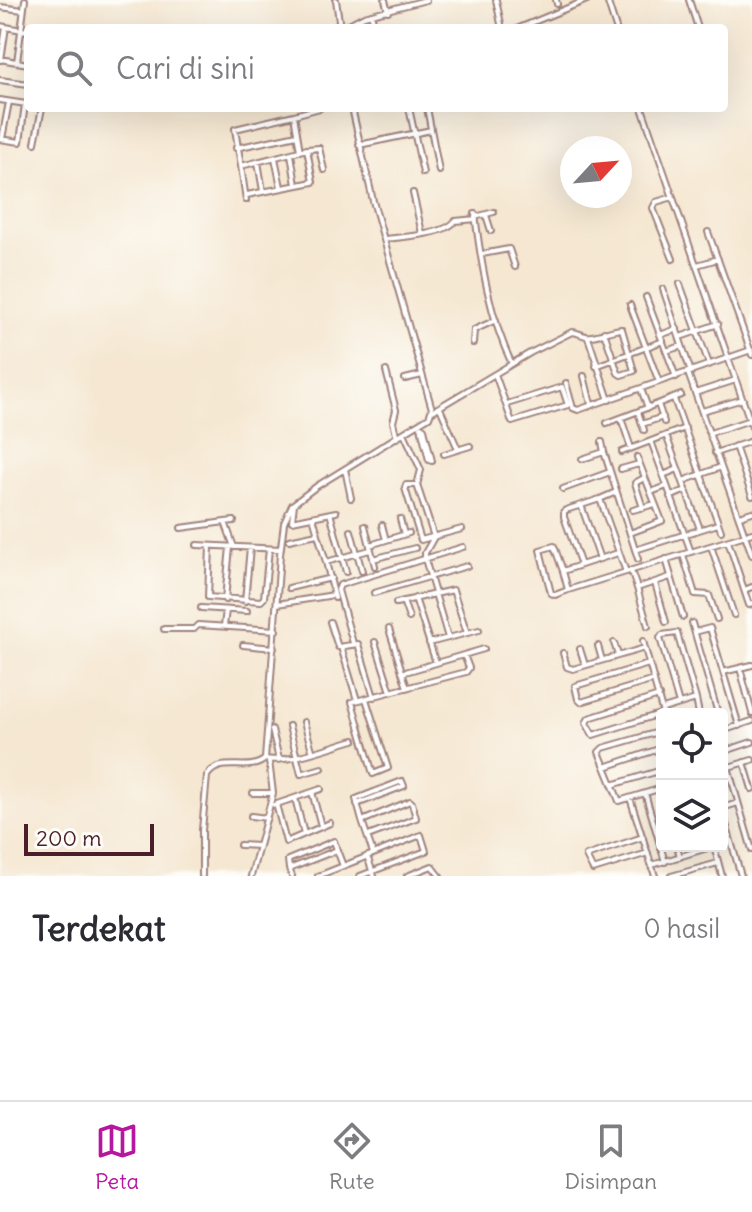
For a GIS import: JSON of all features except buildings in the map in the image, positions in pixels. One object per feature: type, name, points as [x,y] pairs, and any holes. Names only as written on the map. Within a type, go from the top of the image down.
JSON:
[{"type":"street","points":[[24,24],[25,0]]},
{"type":"street","points":[[336,0],[339,24]]},
{"type":"street","points":[[385,0],[388,11]]},
{"type":"street","points":[[349,24],[404,3],[426,0]]},
{"type":"street","points":[[496,0],[501,24]]},
{"type":"street","points":[[529,24],[587,0]]},
{"type":"street","points":[[689,0],[697,24]]},
{"type":"street","points":[[607,2],[615,24]]},
{"type":"street","points":[[0,7],[23,10]]},
{"type":"street","points":[[371,14],[374,24]]},
{"type":"street","points":[[24,30],[3,27],[0,60],[24,63]]},
{"type":"street","points":[[17,62],[24,33]]},
{"type":"street","points":[[20,46],[24,46]]},
{"type":"street","points":[[0,80],[24,83]]},
{"type":"street","points":[[0,100],[24,104]]},
{"type":"street","points":[[9,102],[1,139],[20,142],[26,112]]},
{"type":"street","points":[[35,143],[41,112]]},
{"type":"street","points":[[305,112],[238,127],[233,131],[246,197],[313,182],[307,149]]},
{"type":"street","points":[[330,823],[286,842],[273,805],[267,760],[284,523],[294,504],[345,469],[420,425],[431,412],[359,146],[353,112]]},
{"type":"street","points":[[410,112],[423,173]]},
{"type":"street","points":[[428,112],[439,171]]},
{"type":"street","points":[[643,112],[752,427]]},
{"type":"street","points":[[294,115],[300,151]]},
{"type":"street","points":[[359,146],[431,130]]},
{"type":"street","points":[[236,148],[297,134]]},
{"type":"street","points":[[241,166],[319,148],[324,170]]},
{"type":"street","points":[[291,154],[296,185]]},
{"type":"street","points":[[275,158],[281,188]]},
{"type":"street","points":[[258,162],[263,191]]},
{"type":"street","points":[[413,193],[422,233]]},
{"type":"street","points":[[673,197],[656,202],[653,208],[673,259]]},
{"type":"street","points":[[384,239],[448,228],[455,221],[494,212]]},
{"type":"street","points":[[485,214],[491,231]]},
{"type":"street","points":[[475,217],[496,320],[512,364]]},
{"type":"street","points":[[566,383],[573,408],[578,410],[751,352],[708,232]]},
{"type":"street","points":[[482,254],[509,249],[515,267]]},
{"type":"street","points":[[697,265],[718,259]]},
{"type":"street","points":[[680,284],[710,365]]},
{"type":"street","points":[[663,289],[715,453],[752,555]]},
{"type":"street","points":[[646,297],[676,377]]},
{"type":"street","points":[[630,305],[659,382]]},
{"type":"street","points":[[473,343],[474,330],[496,320]]},
{"type":"street","points":[[680,337],[718,324]]},
{"type":"street","points":[[431,412],[572,332],[588,337],[604,332],[622,329],[635,368],[631,373],[621,375],[612,360],[604,332]]},
{"type":"street","points":[[596,366],[648,347],[677,329]]},
{"type":"street","points":[[588,337],[609,400]]},
{"type":"street","points":[[666,351],[682,346]]},
{"type":"street","points":[[386,371],[396,410],[393,422],[397,438]]},
{"type":"street","points":[[495,374],[512,422],[568,405],[562,387],[507,404]]},
{"type":"street","points":[[405,379],[422,375]]},
{"type":"street","points":[[584,376],[591,405]]},
{"type":"street","points":[[695,393],[736,380]]},
{"type":"street","points":[[641,389],[648,408]]},
{"type":"street","points":[[607,423],[681,395]]},
{"type":"street","points":[[674,399],[721,531]]},
{"type":"street","points":[[702,411],[743,399]]},
{"type":"street","points":[[638,412],[643,427],[663,420],[658,404]]},
{"type":"street","points":[[440,408],[458,449]]},
{"type":"street","points":[[621,418],[631,448]]},
{"type":"street","points":[[709,433],[750,420]]},
{"type":"street","points":[[420,425],[429,444],[432,461],[429,460],[420,425]]},
{"type":"street","points":[[622,452],[685,428]]},
{"type":"street","points":[[404,433],[421,470],[417,485],[434,537],[425,559],[448,638]]},
{"type":"street","points":[[666,435],[700,529]]},
{"type":"street","points":[[651,441],[691,552]]},
{"type":"street","points":[[715,453],[752,441]]},
{"type":"street","points":[[602,442],[638,559]]},
{"type":"street","points":[[444,454],[470,446]]},
{"type":"street","points":[[735,446],[752,496]]},
{"type":"street","points":[[582,459],[604,452]]},
{"type":"street","points":[[630,533],[661,523],[637,457]]},
{"type":"street","points":[[621,469],[639,464]]},
{"type":"street","points":[[683,481],[721,467]]},
{"type":"street","points":[[345,469],[351,498]]},
{"type":"street","points":[[663,475],[678,469]]},
{"type":"street","points":[[563,489],[610,472]]},
{"type":"street","points":[[643,508],[635,483],[645,478]]},
{"type":"street","points":[[417,485],[405,488],[419,537],[423,541],[462,529]]},
{"type":"street","points":[[651,492],[667,486]]},
{"type":"street","points":[[670,497],[686,490]]},
{"type":"street","points":[[581,565],[564,511],[616,492]]},
{"type":"street","points":[[600,499],[619,553],[637,588],[648,626]]},
{"type":"street","points":[[294,504],[292,521],[333,513],[346,572]]},
{"type":"street","points":[[633,510],[655,504]]},
{"type":"street","points":[[581,505],[600,559]]},
{"type":"street","points":[[740,516],[752,512]]},
{"type":"street","points":[[277,604],[335,597],[313,517]]},
{"type":"street","points":[[326,562],[406,534],[400,519]]},
{"type":"street","points":[[181,528],[234,521]]},
{"type":"street","points":[[225,522],[232,547],[225,600]]},
{"type":"street","points":[[635,550],[718,524]]},
{"type":"street","points":[[382,525],[386,540]]},
{"type":"street","points":[[365,526],[374,562],[415,548]]},
{"type":"street","points":[[351,531],[362,571]]},
{"type":"street","points":[[568,590],[554,546],[540,550],[551,593],[555,595],[752,533]]},
{"type":"street","points":[[289,540],[317,534]]},
{"type":"street","points":[[728,541],[750,607]]},
{"type":"street","points":[[197,545],[281,549]]},
{"type":"street","points":[[210,546],[207,596],[212,599],[259,602],[264,598],[269,549]]},
{"type":"street","points":[[711,546],[734,615]]},
{"type":"street","points":[[353,643],[338,587],[463,547]]},
{"type":"street","points":[[245,601],[250,548]]},
{"type":"street","points":[[563,571],[619,553]]},
{"type":"street","points":[[683,555],[695,594],[709,595],[717,619]]},
{"type":"street","points":[[666,559],[683,617]]},
{"type":"street","points":[[374,593],[467,566]]},
{"type":"street","points":[[637,588],[670,577]]},
{"type":"street","points":[[289,588],[331,578]]},
{"type":"street","points":[[655,583],[666,622]]},
{"type":"street","points":[[744,590],[752,587]]},
{"type":"street","points":[[396,603],[455,591],[467,633]]},
{"type":"street","points":[[415,598],[436,663]]},
{"type":"street","points":[[403,601],[409,618]]},
{"type":"street","points":[[201,608],[247,611]]},
{"type":"street","points":[[224,626],[226,610]]},
{"type":"street","points":[[330,622],[357,700]]},
{"type":"street","points":[[692,623],[716,708]]},
{"type":"street","points":[[164,629],[194,629],[198,625],[276,630]]},
{"type":"street","points":[[695,632],[710,628],[739,726]]},
{"type":"street","points":[[389,629],[407,688]]},
{"type":"street","points":[[429,643],[479,630]]},
{"type":"street","points":[[679,704],[660,638],[662,635],[677,633],[698,708]]},
{"type":"street","points":[[643,641],[662,708]]},
{"type":"street","points":[[375,642],[391,692]]},
{"type":"street","points":[[614,643],[618,655]]},
{"type":"street","points":[[341,647],[358,644],[374,697]]},
{"type":"street","points":[[243,645],[274,648]]},
{"type":"street","points":[[598,646],[602,660]]},
{"type":"street","points":[[563,653],[570,669],[645,648]]},
{"type":"street","points":[[402,673],[484,649]]},
{"type":"street","points":[[580,649],[585,665]]},
{"type":"street","points":[[366,699],[388,768],[373,774],[351,708],[352,702],[466,672],[469,668],[464,655]]},
{"type":"street","points":[[649,664],[575,685],[578,699],[581,702],[654,680]]},
{"type":"street","points":[[723,672],[752,665]]},
{"type":"street","points":[[740,668],[752,713]]},
{"type":"street","points":[[656,714],[593,735],[586,723],[589,718],[659,696]]},
{"type":"street","points":[[671,708],[696,699]]},
{"type":"street","points":[[728,729],[752,721]]},
{"type":"street","points":[[304,722],[312,751]]},
{"type":"street","points":[[289,726],[301,774],[322,768]]},
{"type":"street","points":[[272,730],[280,759]]},
{"type":"street","points":[[656,733],[603,748],[599,754],[619,801],[656,791]]},
{"type":"street","points":[[202,876],[202,830],[210,770],[219,766],[256,765],[354,740]]},
{"type":"street","points":[[728,750],[752,742]]},
{"type":"street","points":[[605,767],[656,750]]},
{"type":"street","points":[[728,767],[752,760]]},
{"type":"street","points":[[744,762],[752,789]]},
{"type":"street","points":[[612,785],[656,772]]},
{"type":"street","points":[[728,776],[752,850]]},
{"type":"street","points":[[357,804],[404,786],[402,781],[356,799],[357,804],[362,821],[373,853]]},
{"type":"street","points":[[251,876],[273,805],[321,789]]},
{"type":"street","points":[[312,792],[321,826]]},
{"type":"street","points":[[253,793],[273,793]]},
{"type":"street","points":[[645,793],[665,862]]},
{"type":"street","points":[[295,797],[304,834]]},
{"type":"street","points":[[630,798],[655,876]]},
{"type":"street","points":[[362,821],[410,801],[417,816],[368,836]]},
{"type":"street","points":[[728,807],[738,803]]},
{"type":"street","points":[[251,816],[267,818]]},
{"type":"street","points":[[728,830],[741,876]]},
{"type":"street","points":[[318,876],[421,835],[426,851],[373,874],[360,876]]},
{"type":"street","points":[[643,837],[586,856],[593,870],[648,853]]},
{"type":"street","points":[[292,876],[288,860],[334,841],[343,866]]},
{"type":"street","points":[[240,845],[259,846]]},
{"type":"street","points":[[289,869],[337,850]]},
{"type":"street","points":[[679,852],[680,857]]},
{"type":"street","points":[[652,865],[691,852]]},
{"type":"street","points":[[715,852],[722,876]]},
{"type":"street","points":[[367,856],[373,874]]},
{"type":"street","points":[[671,876],[718,863]]},
{"type":"street","points":[[407,876],[432,866],[440,876]]}]
